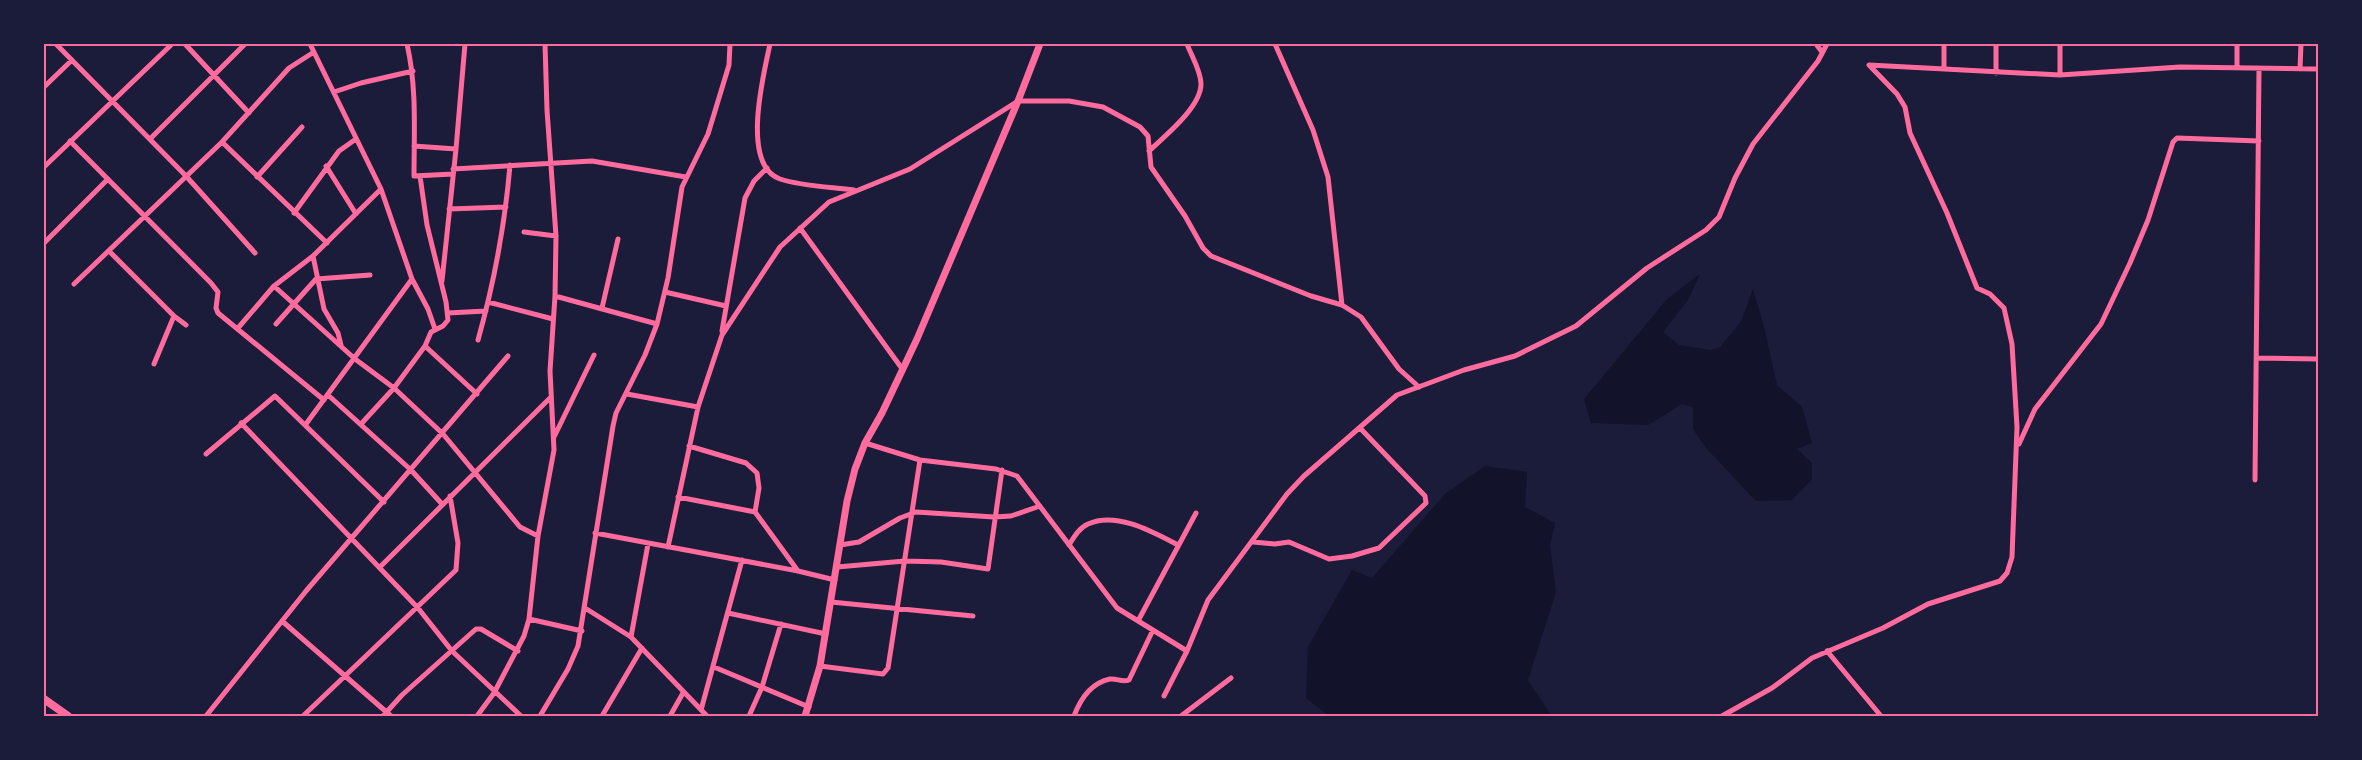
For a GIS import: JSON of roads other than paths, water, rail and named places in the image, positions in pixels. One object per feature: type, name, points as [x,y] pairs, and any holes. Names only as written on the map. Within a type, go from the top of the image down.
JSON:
[{"type":"main road","points":[[44,699],[68,717]]},
{"type":"street","points":[[56,44],[186,176],[255,253]]},
{"type":"street","points":[[44,167],[172,44]]},
{"type":"street","points":[[185,44],[249,113]]},
{"type":"street","points":[[150,139],[245,44]]},
{"type":"street","points":[[310,44],[381,189],[412,279],[428,309],[435,329]]},
{"type":"street","points":[[407,44],[413,71],[416,125],[414,176],[510,165],[608,162],[686,177]]},
{"type":"street","points":[[442,286],[465,44]]},
{"type":"street","points":[[477,717],[518,651],[529,619],[538,536],[554,450],[550,398],[556,236],[546,110],[545,44]]},
{"type":"street","points":[[540,717],[568,669],[582,631],[595,533],[616,413],[627,394],[657,324],[665,292],[680,197],[686,177],[699,156],[708,134],[729,65],[730,44]]},
{"type":"street","points":[[770,44],[756,123],[756,138],[767,168],[779,179],[855,190]]},
{"type":"street","points":[[805,717],[820,666],[847,501],[855,469],[865,443],[903,370],[1018,101],[1040,44]]},
{"type":"street","points":[[1149,151],[1176,126],[1199,93],[1200,78],[1187,44]]},
{"type":"street","points":[[1275,44],[1313,130],[1328,177],[1342,305]]},
{"type":"street","points":[[1816,44],[1822,52]]},
{"type":"street","points":[[1164,696],[1187,651],[1208,600],[1287,494],[1304,476],[1397,395],[1464,370],[1515,356],[1576,326],[1647,268],[1706,230],[1719,217],[1735,178],[1753,144],[1818,61],[1827,44]]},
{"type":"street","points":[[1944,44],[1944,68]]},
{"type":"street","points":[[1996,44],[1996,73]]},
{"type":"street","points":[[2060,44],[2060,75]]},
{"type":"street","points":[[2237,44],[2237,68]]},
{"type":"street","points":[[2300,69],[2301,44]]},
{"type":"street","points":[[74,284],[222,142],[289,68],[314,52]]},
{"type":"street","points":[[44,87],[72,60]]},
{"type":"street","points":[[1722,717],[1773,688],[1812,658],[1883,628],[1928,604],[2000,581],[2004,578],[2012,557],[2017,403],[2012,344],[2004,308],[1990,294],[1977,288],[1947,213],[1910,133],[1905,107],[1897,94],[1869,65],[2060,75],[2180,68],[2319,69]]},
{"type":"street","points":[[2255,480],[2259,69]]},
{"type":"street","points":[[334,92],[413,71]]},
{"type":"street","points":[[722,335],[780,247],[829,202],[910,169],[1018,101],[1069,100],[1103,107],[1140,127],[1148,136],[1151,167],[1185,216],[1203,248],[1211,256],[1311,296],[1342,305],[1361,317],[1399,369],[1419,387]]},
{"type":"street","points":[[257,177],[302,127]]},
{"type":"street","points":[[2017,448],[2034,409],[2101,324],[2148,220],[2173,142],[2177,138],[2259,141]]},
{"type":"street","points":[[294,213],[326,166],[339,151],[356,139]]},
{"type":"street","points":[[70,141],[211,283],[218,294],[216,310],[361,424],[411,470],[442,504]]},
{"type":"street","points":[[222,142],[327,243]]},
{"type":"street","points":[[414,146],[456,149]]},
{"type":"street","points":[[478,340],[488,302],[506,207],[510,165]]},
{"type":"street","points":[[326,166],[356,214]]},
{"type":"street","points":[[668,547],[698,407],[722,335],[745,198],[754,182],[767,168]]},
{"type":"street","points":[[361,424],[394,388],[425,346],[429,336],[435,329],[445,325],[448,314],[427,225],[420,176]]},
{"type":"street","points":[[44,243],[108,179]]},
{"type":"street","points":[[238,328],[274,286],[313,256],[381,189]]},
{"type":"street","points":[[449,210],[506,207]]},
{"type":"street","points":[[800,228],[903,370]]},
{"type":"street","points":[[524,232],[556,236]]},
{"type":"street","points":[[602,308],[618,239]]},
{"type":"street","points":[[109,251],[174,316],[186,325]]},
{"type":"street","points":[[313,256],[324,309],[338,333],[341,346]]},
{"type":"street","points":[[276,324],[316,279],[370,275]]},
{"type":"street","points":[[306,424],[412,279]]},
{"type":"street","points":[[274,286],[292,305],[355,359],[394,388],[443,434],[520,527],[538,536]]},
{"type":"street","points":[[665,292],[726,306]]},
{"type":"street","points":[[555,296],[657,324]]},
{"type":"street","points":[[488,302],[553,319]]},
{"type":"street","points":[[448,314],[486,311]]},
{"type":"street","points":[[154,364],[174,316]]},
{"type":"street","points":[[425,346],[477,394]]},
{"type":"street","points":[[554,439],[594,355]]},
{"type":"street","points":[[206,717],[282,621],[508,356]]},
{"type":"street","points":[[2257,358],[2319,359]]},
{"type":"street","points":[[627,394],[698,407]]},
{"type":"street","points":[[206,454],[275,396],[384,502]]},
{"type":"street","points":[[380,567],[550,398]]},
{"type":"street","points":[[241,423],[418,608],[452,651],[521,717]]},
{"type":"street","points":[[1253,542],[1275,544],[1289,542],[1329,559],[1352,556],[1379,548],[1426,503],[1425,496],[1360,428]]},
{"type":"street","points":[[865,443],[920,460],[1002,471],[1017,476],[1117,608],[1187,651]]},
{"type":"street","points":[[689,446],[746,463],[757,473],[759,488],[754,512]]},
{"type":"street","points":[[820,666],[883,674],[891,658],[920,460]]},
{"type":"street","points":[[837,567],[905,561],[941,562],[988,569],[1002,471]]},
{"type":"street","points":[[303,717],[344,675],[452,575],[457,565],[457,535],[450,496]]},
{"type":"street","points":[[678,497],[754,512],[798,571]]},
{"type":"street","points":[[840,545],[859,542],[916,512],[994,517],[1011,516],[1040,506]]},
{"type":"street","points":[[1138,621],[1196,513]]},
{"type":"street","points":[[1069,544],[1079,530],[1088,524],[1104,519],[1149,530],[1178,544]]},
{"type":"street","points":[[595,533],[835,580]]},
{"type":"street","points":[[631,637],[648,544]]},
{"type":"street","points":[[701,710],[742,560]]},
{"type":"street","points":[[831,602],[973,616]]},
{"type":"street","points":[[585,608],[631,637],[707,717]]},
{"type":"street","points":[[728,613],[826,634]]},
{"type":"street","points":[[529,619],[582,631]]},
{"type":"street","points":[[282,621],[387,715],[402,695],[479,629],[518,651]]},
{"type":"street","points":[[749,717],[762,687],[781,624]]},
{"type":"street","points":[[1074,717],[1080,699],[1098,684],[1112,678],[1124,682],[1129,680],[1153,630]]},
{"type":"street","points":[[602,717],[642,648]]},
{"type":"street","points":[[1827,651],[1881,717]]},
{"type":"street","points":[[714,667],[809,707]]},
{"type":"street","points":[[1181,717],[1231,678]]},
{"type":"street","points":[[670,717],[683,693]]}]
